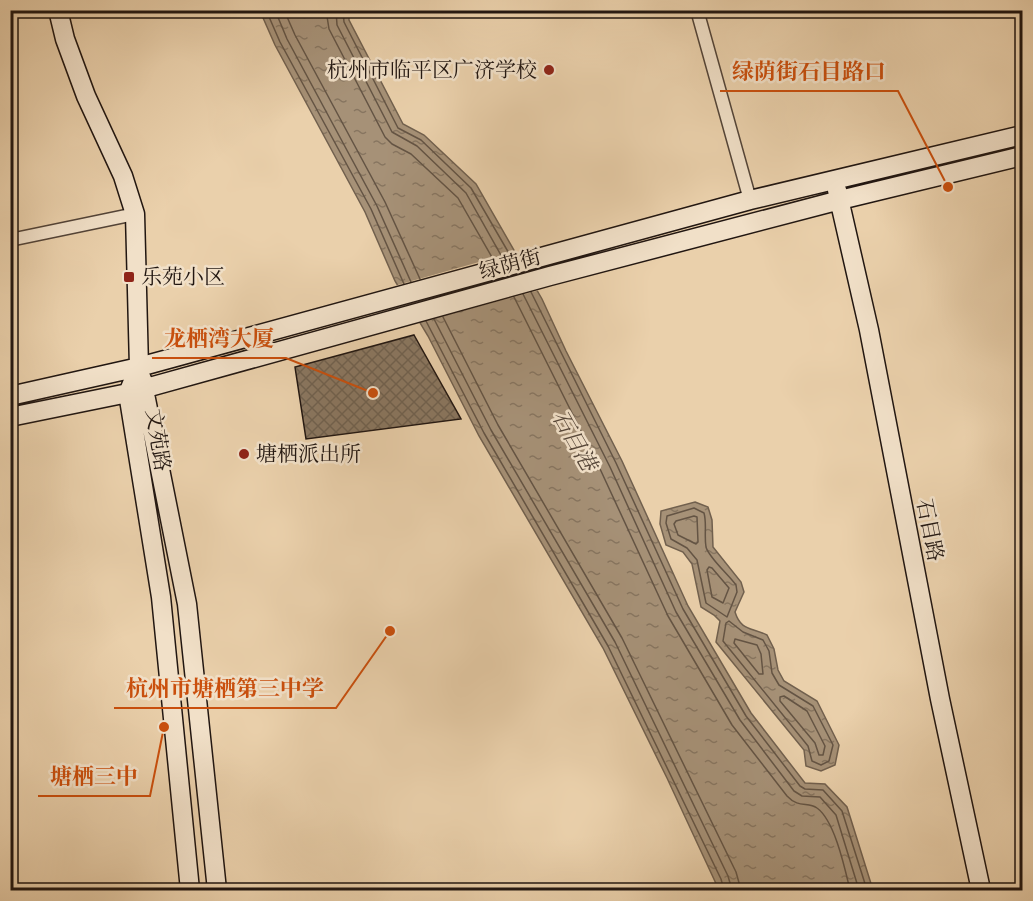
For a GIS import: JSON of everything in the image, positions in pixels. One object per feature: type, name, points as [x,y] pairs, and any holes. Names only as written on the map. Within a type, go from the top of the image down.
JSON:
[{"type":"street","points":[[58,10],[65,39],[86,96],[123,176],[135,214],[139,367],[136,391],[187,604],[217,891]]},
{"type":"street","points":[[696,10],[750,200]]},
{"type":"street","name":"绿荫街","points":[[10,396],[139,367],[750,200],[1023,135]]},
{"type":"street","name":"绿荫街","points":[[10,417],[136,391],[550,276],[840,200],[1023,156]]},
{"type":"street","name":"石目路","points":[[835,179],[869,330],[940,699],[981,891]]},
{"type":"street","points":[[10,240],[135,214]]},
{"type":"street","name":"文苑路","points":[[136,391],[161,597],[190,891]]},
{"type":"water","name":"石目港","points":[[260,11],[349,11],[349,20],[403,124],[424,135],[476,184],[542,299],[622,461],[688,606],[751,713],[805,783],[825,784],[847,807],[873,890],[719,890],[603,648],[479,436],[428,336],[395,281],[365,212],[275,45]]},
{"type":"water","points":[[695,502],[708,507],[712,520],[713,547],[741,582],[744,592],[735,612],[737,618],[747,628],[767,635],[774,649],[778,670],[784,681],[817,701],[839,745],[835,765],[821,771],[806,766],[804,750],[716,642],[720,621],[701,607],[692,564],[683,552],[666,545],[660,524],[661,511]]},
{"type":"pier","points":[[518,251],[540,290],[417,323],[394,286]]},
{"type":"building","points":[[414,335],[461,419],[306,439],[295,367]]},
{"type":"place","name":"杭州市临平区广济学校","points":[[549,70]]},
{"type":"place","name":"绿荫街石目路口","points":[[948,187]]},
{"type":"place","name":"乐苑小区","points":[[129,277]]},
{"type":"place","name":"龙栖湾大厦","points":[[373,393]]},
{"type":"place","name":"塘栖派出所","points":[[244,454]]},
{"type":"place","name":"杭州市塘栖第三中学","points":[[390,631]]},
{"type":"place","name":"塘栖三中","points":[[164,727]]}]
